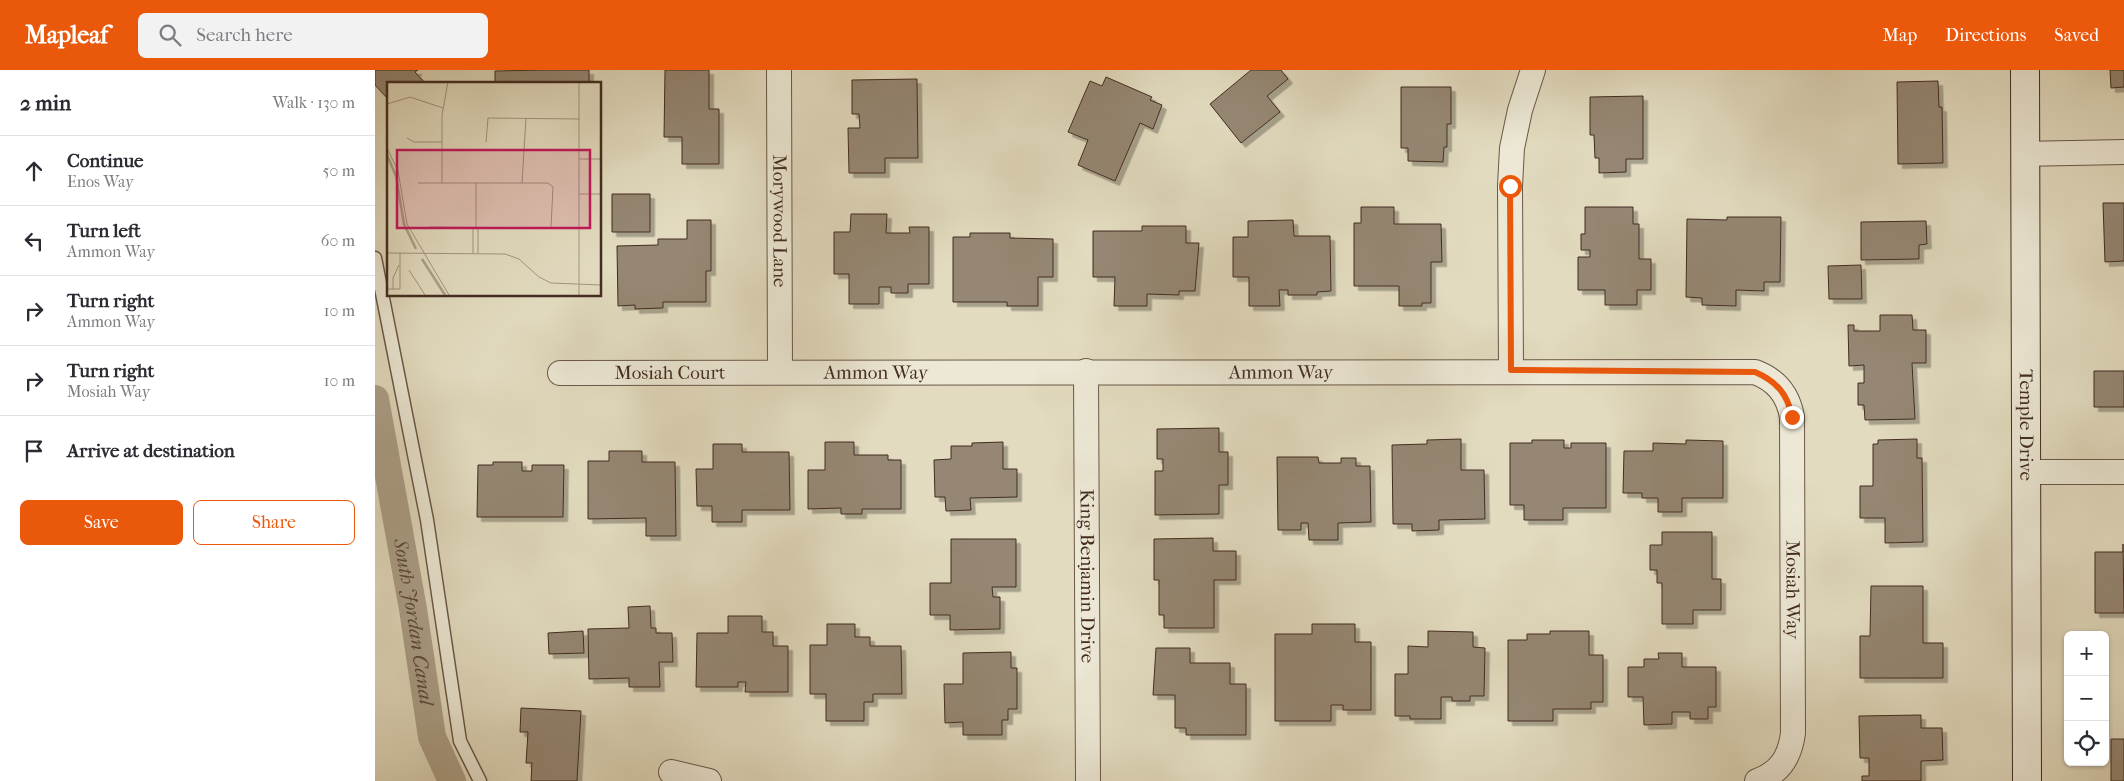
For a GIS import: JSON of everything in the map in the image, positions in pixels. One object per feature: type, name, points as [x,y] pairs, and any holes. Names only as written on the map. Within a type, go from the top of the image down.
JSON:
[{"type":"street","name":"Morywood Lane","points":[[779,70],[780,372]]},
{"type":"street","points":[[1511,370],[1510,186],[1512,148],[1520,110],[1533,70]]},
{"type":"street","name":"Temple Drive","points":[[2025,70],[2027,781]]},
{"type":"street","points":[[2025,154],[2124,152]]},
{"type":"street","name":"Ammon Way","points":[[780,372],[1742,370],[1755,372],[1778,385]]},
{"type":"street","name":"King Benjamin Drive","points":[[1086,371],[1088,781]]},
{"type":"street","name":"Mosiah Court","points":[[560,373],[780,372]]},
{"type":"street","name":"Mosiah Way","points":[[1757,781],[1768,777],[1779,768],[1791,746],[1793,733],[1792,417],[1790,405],[1778,385]]},
{"type":"street","points":[[2026,472],[2124,472]]},
{"type":"street","points":[[671,772],[709,781]]},
{"type":"lane","points":[[375,258],[427,520],[460,741],[480,781]]},
{"type":"building","points":[[375,70],[418,70],[415,72],[424,82],[387,82],[387,98],[375,85]]},
{"type":"building","points":[[589,70],[589,82],[495,82],[495,71]]},
{"type":"building","points":[[665,70],[709,70],[709,109],[719,109],[719,164],[682,164],[682,137],[664,137]]},
{"type":"building","points":[[1251,70],[1281,70],[1288,79],[1267,96],[1280,112],[1241,143],[1210,104]]},
{"type":"building","points":[[2110,70],[2124,70],[2124,87],[2111,88]]},
{"type":"building","points":[[1106,77],[1152,97],[1150,100],[1162,105],[1153,129],[1140,123],[1115,181],[1078,165],[1088,140],[1068,132],[1090,81],[1102,86]]},
{"type":"building","points":[[917,79],[918,158],[885,158],[885,173],[849,173],[848,128],[860,128],[859,114],[852,114],[852,80]]},
{"type":"building","points":[[1938,81],[1939,107],[1942,107],[1943,163],[1898,164],[1897,82]]},
{"type":"building","points":[[1401,87],[1451,87],[1451,124],[1447,124],[1447,147],[1444,147],[1443,162],[1408,161],[1408,148],[1401,148]]},
{"type":"building","points":[[1643,96],[1643,159],[1626,159],[1626,172],[1599,173],[1599,158],[1595,158],[1594,135],[1590,135],[1590,97]]},
{"type":"building","points":[[612,194],[650,194],[650,232],[612,232]]},
{"type":"building","points":[[2103,203],[2124,203],[2124,261],[2105,262]]},
{"type":"building","points":[[1361,207],[1394,207],[1394,224],[1441,224],[1442,262],[1431,262],[1431,303],[1422,303],[1422,306],[1399,306],[1399,286],[1354,286],[1354,223],[1361,223]]},
{"type":"building","points":[[1585,207],[1633,207],[1633,224],[1639,224],[1639,259],[1651,259],[1651,290],[1637,290],[1637,305],[1605,305],[1605,290],[1578,290],[1578,257],[1590,257],[1590,250],[1581,250],[1581,234],[1585,234]]},
{"type":"building","points":[[851,214],[887,214],[886,233],[910,233],[909,227],[929,227],[929,284],[908,284],[908,293],[891,293],[891,287],[879,287],[879,304],[849,304],[849,274],[834,274],[834,232],[850,232]]},
{"type":"building","points":[[1727,217],[1781,217],[1780,282],[1764,282],[1764,291],[1736,290],[1736,306],[1702,305],[1702,298],[1686,297],[1687,219],[1727,220]]},
{"type":"building","points":[[687,220],[711,220],[711,271],[706,271],[706,302],[663,302],[663,308],[635,309],[635,305],[618,306],[617,246],[658,245],[658,239],[687,239]]},
{"type":"building","points":[[1293,220],[1294,236],[1330,236],[1331,291],[1317,292],[1317,295],[1288,295],[1288,290],[1279,290],[1280,306],[1249,306],[1249,277],[1233,277],[1233,237],[1248,237],[1248,221]]},
{"type":"building","points":[[1926,221],[1927,244],[1919,245],[1919,259],[1861,260],[1861,222]]},
{"type":"building","points":[[1142,226],[1186,226],[1186,243],[1199,243],[1195,291],[1179,291],[1179,295],[1147,294],[1147,306],[1114,306],[1115,277],[1093,277],[1093,231],[1142,231]]},
{"type":"building","points":[[970,233],[1010,233],[1010,238],[1053,239],[1053,277],[1038,277],[1038,306],[1007,306],[1007,302],[953,302],[953,237],[970,237]]},
{"type":"building","points":[[1861,265],[1862,299],[1829,299],[1828,266]]},
{"type":"building","points":[[1880,315],[1912,315],[1913,330],[1926,330],[1926,363],[1912,363],[1915,419],[1865,420],[1864,405],[1858,405],[1858,383],[1864,383],[1864,365],[1849,366],[1848,325],[1854,325],[1854,331],[1880,331]]},
{"type":"building","points":[[2094,371],[2124,371],[2124,407],[2094,407]]},
{"type":"building","points":[[1219,428],[1219,452],[1228,452],[1228,485],[1219,485],[1219,514],[1155,515],[1155,471],[1163,471],[1163,459],[1157,459],[1157,429]]},
{"type":"building","points":[[1461,439],[1461,470],[1484,470],[1485,519],[1439,520],[1439,530],[1412,531],[1412,524],[1393,524],[1392,445],[1427,444],[1427,440]]},
{"type":"building","points":[[1917,439],[1917,458],[1922,458],[1923,542],[1885,543],[1885,518],[1860,518],[1860,486],[1873,486],[1873,444],[1878,444],[1878,440]]},
{"type":"building","points":[[1532,440],[1564,440],[1564,448],[1571,448],[1571,443],[1606,443],[1606,508],[1563,508],[1563,520],[1524,520],[1524,505],[1510,505],[1510,443],[1532,443]]},
{"type":"building","points":[[1686,440],[1723,441],[1723,498],[1682,498],[1682,512],[1658,512],[1658,498],[1642,498],[1642,493],[1623,493],[1624,451],[1653,451],[1653,443],[1686,444]]},
{"type":"building","points":[[825,442],[854,442],[854,455],[888,455],[888,460],[901,460],[901,509],[862,509],[862,514],[841,514],[841,508],[808,509],[808,470],[825,470]]},
{"type":"building","points":[[1003,442],[1003,469],[1017,469],[1017,497],[970,498],[971,510],[946,511],[945,497],[935,497],[934,460],[951,459],[951,446],[972,446],[972,443]]},
{"type":"building","points":[[713,444],[742,444],[742,452],[789,452],[790,510],[742,510],[742,522],[712,522],[712,506],[697,506],[696,469],[713,469]]},
{"type":"building","points":[[609,451],[642,451],[642,462],[675,462],[676,536],[646,536],[646,518],[588,519],[588,461],[609,461]]},
{"type":"building","points":[[1277,457],[1318,457],[1319,463],[1341,463],[1341,458],[1356,458],[1356,466],[1370,466],[1371,522],[1338,523],[1338,540],[1309,540],[1308,523],[1301,523],[1301,530],[1278,530]]},
{"type":"building","points":[[493,462],[522,462],[522,471],[532,471],[532,465],[564,465],[563,517],[477,517],[478,465],[493,465]]},
{"type":"building","points":[[1662,532],[1712,532],[1712,579],[1721,579],[1721,610],[1693,610],[1693,624],[1662,624],[1662,583],[1657,583],[1657,570],[1650,570],[1650,545],[1662,545]]},
{"type":"building","points":[[1213,538],[1213,551],[1236,551],[1236,580],[1214,580],[1214,628],[1164,628],[1164,615],[1159,615],[1159,580],[1154,580],[1154,539]]},
{"type":"building","points":[[951,539],[1016,539],[1016,587],[992,587],[993,597],[1000,597],[1000,629],[950,630],[950,615],[930,615],[930,583],[951,583]]},
{"type":"building","points":[[2123,544],[2124,613],[2095,613],[2095,552],[2123,552]]},
{"type":"building","points":[[1871,586],[1923,586],[1923,643],[1943,643],[1943,678],[1860,678],[1860,636],[1870,636]]},
{"type":"building","points":[[650,606],[651,628],[656,628],[656,633],[672,633],[673,662],[659,662],[660,687],[629,687],[629,678],[589,679],[588,629],[629,628],[628,607]]},
{"type":"building","points":[[728,616],[762,616],[762,632],[773,632],[773,646],[788,646],[788,692],[745,692],[746,682],[738,682],[738,687],[696,687],[697,633],[728,633]]},
{"type":"building","points":[[827,624],[855,624],[855,637],[870,637],[870,646],[901,646],[902,694],[873,694],[873,702],[864,702],[864,721],[826,721],[826,694],[810,694],[810,645],[827,645]]},
{"type":"building","points":[[1312,624],[1355,624],[1355,642],[1371,642],[1371,710],[1343,710],[1343,705],[1331,705],[1331,721],[1275,721],[1275,634],[1312,634]]},
{"type":"building","points":[[583,631],[584,653],[549,654],[548,633]]},
{"type":"building","points":[[1428,631],[1473,632],[1473,647],[1485,648],[1484,696],[1470,696],[1470,701],[1452,701],[1452,697],[1441,697],[1441,719],[1410,719],[1410,716],[1395,716],[1395,674],[1408,674],[1408,646],[1428,647]]},
{"type":"building","points":[[1550,631],[1589,631],[1589,655],[1603,655],[1603,702],[1591,702],[1591,709],[1553,709],[1553,721],[1508,721],[1508,640],[1527,640],[1527,634],[1550,634]]},
{"type":"building","points":[[1156,648],[1190,648],[1190,663],[1230,663],[1230,684],[1246,684],[1246,735],[1186,735],[1186,728],[1175,728],[1175,695],[1153,695]]},
{"type":"building","points":[[1011,652],[1011,668],[1017,668],[1017,709],[1008,709],[1008,720],[1002,720],[1002,735],[963,735],[963,722],[945,723],[944,684],[963,684],[963,653]]},
{"type":"building","points":[[1658,653],[1682,653],[1682,667],[1716,667],[1716,707],[1708,707],[1708,719],[1690,719],[1690,712],[1672,712],[1672,724],[1644,725],[1643,697],[1628,697],[1628,667],[1644,667],[1644,659],[1659,659]]},
{"type":"building","points":[[521,708],[581,711],[577,781],[531,781],[532,763],[526,763],[528,732],[520,732]]},
{"type":"building","points":[[1921,715],[1921,728],[1942,728],[1943,760],[1921,761],[1921,781],[1862,781],[1862,776],[1869,776],[1869,758],[1860,758],[1859,716]]},
{"type":"building","points":[[2111,739],[2124,739],[2124,781],[2111,781]]},
{"type":"waterway","name":"South Jordan Canal","points":[[375,399],[413,609],[432,737],[452,781]]},
{"type":"route","points":[[1510,186],[1511,370],[1742,370],[1755,372],[1767,377],[1778,385],[1790,405],[1792,417]]}]
